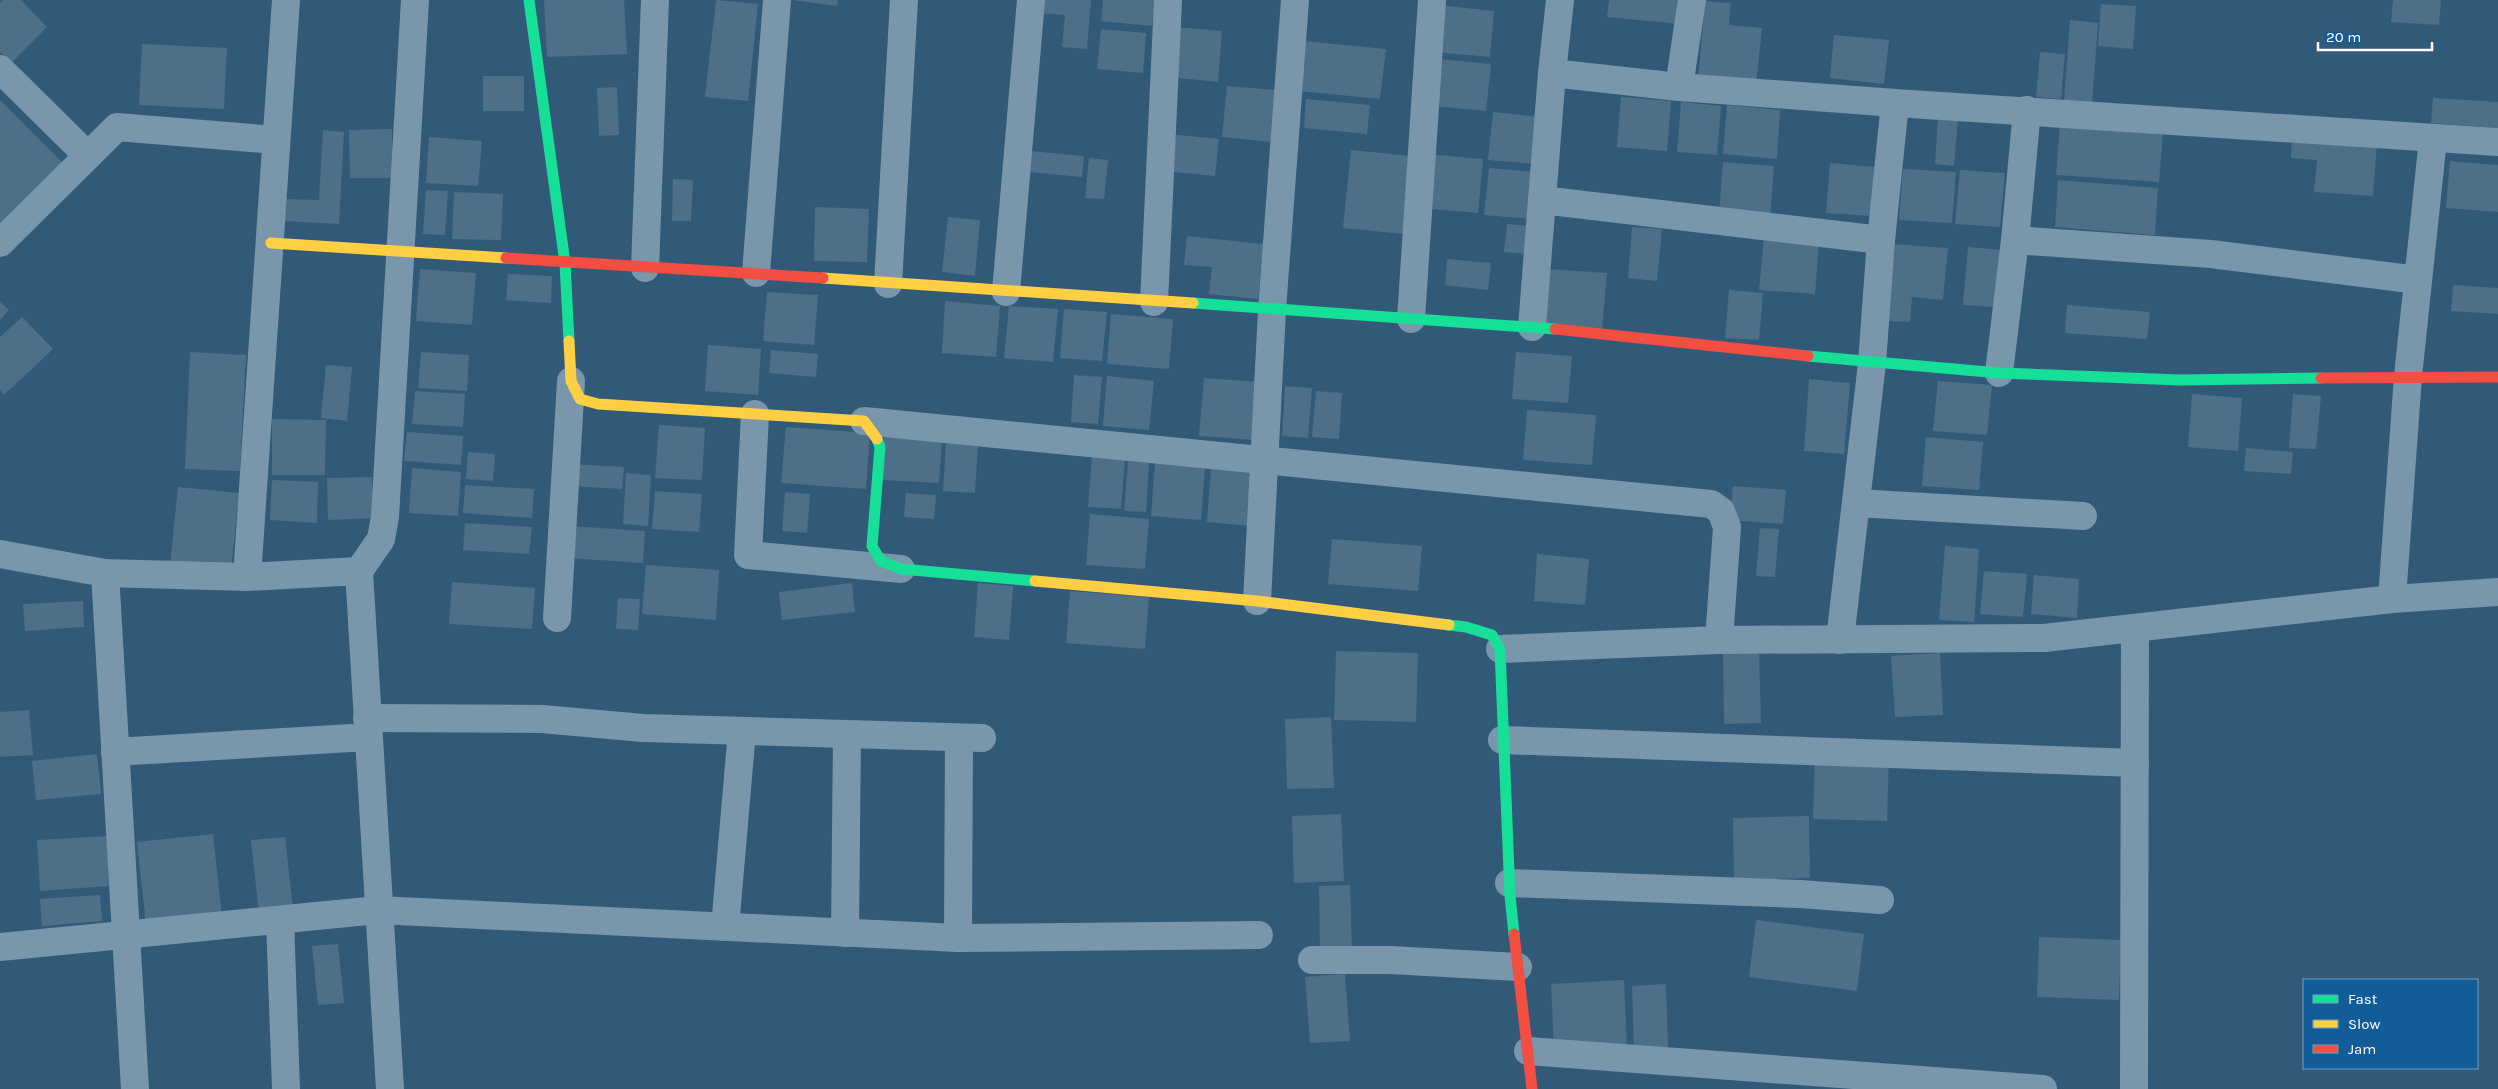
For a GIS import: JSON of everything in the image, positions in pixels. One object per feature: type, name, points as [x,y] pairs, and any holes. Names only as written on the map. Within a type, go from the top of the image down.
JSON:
[{"type":"street","points":[[247,576],[286,0]]},
{"type":"street","points":[[390,1089],[359,571],[381,539],[385,517],[415,0]]},
{"type":"street","points":[[529,0],[565,263],[571,381],[557,618]]},
{"type":"street","points":[[645,268],[655,0]]},
{"type":"street","points":[[756,273],[776,0]]},
{"type":"street","points":[[888,284],[904,0]]},
{"type":"street","points":[[1006,292],[1031,0]]},
{"type":"street","points":[[1154,302],[1168,0]]},
{"type":"street","points":[[1257,601],[1266,460],[1272,310],[1295,0]]},
{"type":"street","points":[[1411,319],[1432,0]]},
{"type":"street","points":[[1532,327],[1552,73],[1560,0]]},
{"type":"street","points":[[1680,87],[1692,0]]},
{"type":"street","points":[[0,69],[88,156]]},
{"type":"street","points":[[1552,73],[1680,87],[1895,103],[2027,110],[2498,142]]},
{"type":"street","points":[[1840,640],[1872,362],[1881,240],[1895,103]]},
{"type":"street","points":[[1999,373],[2015,240],[2027,110]]},
{"type":"street","points":[[0,244],[117,127],[276,140]]},
{"type":"street","points":[[2392,599],[2408,376],[2433,139]]},
{"type":"street","points":[[1542,200],[1881,240]]},
{"type":"street","points":[[2015,240],[2211,254],[2418,280]]},
{"type":"street","points":[[271,243],[645,268],[756,273],[888,284],[1532,327],[1872,362],[1999,373],[2180,380],[2408,376],[2498,377]]},
{"type":"street","points":[[571,381],[580,399],[598,404],[864,421],[1711,504],[1721,511],[1727,527],[1719,640]]},
{"type":"street","points":[[755,414],[748,555],[1257,601],[1466,627],[1492,635],[1500,649],[1509,883],[1532,1089]]},
{"type":"street","points":[[864,421],[878,440],[880,447],[872,546],[881,561],[901,570]]},
{"type":"street","points":[[1856,503],[2083,516]]},
{"type":"street","points":[[0,554],[106,573],[247,576],[359,571]]},
{"type":"street","points":[[106,573],[135,1089]]},
{"type":"street","points":[[1500,649],[1719,640],[2044,638],[2392,599],[2498,592]]},
{"type":"street","points":[[2134,1089],[2135,628]]},
{"type":"street","points":[[115,752],[368,728],[542,719],[643,728],[970,738],[958,938]]},
{"type":"street","points":[[725,927],[742,731]]},
{"type":"street","points":[[845,933],[847,735]]},
{"type":"street","points":[[1502,740],[2135,763]]},
{"type":"street","points":[[1509,883],[1800,894],[1880,900]]},
{"type":"street","points":[[0,946],[126,936],[378,910],[958,938],[1259,935]]},
{"type":"street","points":[[280,920],[286,1089]]},
{"type":"street","points":[[1312,960],[1390,960],[1518,967]]},
{"type":"street","points":[[1528,1051],[2043,1089]]},
{"type":"building","points":[[3,0],[21,0],[47,27],[11,63],[0,52],[0,3]]},
{"type":"building","points":[[544,0],[624,0],[627,54],[547,57]]},
{"type":"building","points":[[716,0],[758,4],[748,101],[705,97]]},
{"type":"building","points":[[792,0],[838,0],[837,6]]},
{"type":"building","points":[[1035,0],[1091,0],[1087,49],[1062,47],[1065,15],[1034,13]]},
{"type":"building","points":[[1103,0],[1155,0],[1152,26],[1101,21]]},
{"type":"building","points":[[1609,0],[1683,0],[1680,24],[1607,17]]},
{"type":"building","points":[[2393,0],[2441,0],[2439,25],[2391,22]]},
{"type":"building","points":[[1705,1],[1731,3],[1729,25],[1762,28],[1756,85],[1698,80]]},
{"type":"building","points":[[2101,4],[2136,6],[2133,49],[2098,46]]},
{"type":"building","points":[[1439,5],[1494,11],[1490,57],[1434,52]]},
{"type":"building","points":[[2070,20],[2098,23],[2092,104],[2064,102]]},
{"type":"building","points":[[1174,27],[1222,31],[1218,82],[1169,77]]},
{"type":"building","points":[[1101,29],[1146,33],[1143,73],[1097,69]]},
{"type":"building","points":[[1834,35],[1889,40],[1884,84],[1830,78]]},
{"type":"building","points":[[1304,41],[1386,49],[1380,99],[1299,91]]},
{"type":"building","points":[[142,44],[227,48],[224,109],[139,105]]},
{"type":"building","points":[[2040,52],[2065,54],[2061,99],[2036,97]]},
{"type":"building","points":[[1439,59],[1491,64],[1486,111],[1435,106]]},
{"type":"building","points":[[483,76],[524,76],[524,111],[483,111]]},
{"type":"building","points":[[1227,86],[1276,90],[1271,142],[1222,137]]},
{"type":"building","points":[[617,87],[619,135],[599,136],[597,88]]},
{"type":"building","points":[[1621,97],[1671,101],[1667,151],[1617,147]]},
{"type":"building","points":[[2433,98],[2498,102],[2498,128],[2431,123]]},
{"type":"building","points":[[1306,99],[1370,105],[1367,134],[1304,128]]},
{"type":"building","points":[[0,100],[63,163],[0,225]]},
{"type":"building","points":[[1681,102],[1721,106],[1717,155],[1677,152]]},
{"type":"building","points":[[1727,105],[1780,110],[1777,159],[1723,154]]},
{"type":"building","points":[[1493,112],[1539,117],[1535,164],[1488,160]]},
{"type":"building","points":[[1938,118],[1958,120],[1954,166],[1935,164]]},
{"type":"building","points":[[2060,124],[2163,132],[2159,182],[2056,175]]},
{"type":"building","points":[[392,129],[392,178],[350,178],[349,130]]},
{"type":"building","points":[[323,130],[344,132],[339,224],[284,221],[285,199],[319,200]]},
{"type":"building","points":[[1168,134],[1219,139],[1215,176],[1164,171]]},
{"type":"building","points":[[2292,135],[2377,142],[2373,196],[2314,192],[2317,160],[2291,158]]},
{"type":"building","points":[[429,137],[482,141],[478,186],[426,183]]},
{"type":"building","points":[[1351,150],[1411,156],[1403,234],[1343,228]]},
{"type":"building","points":[[1030,151],[1084,156],[1082,177],[1028,172]]},
{"type":"building","points":[[1426,154],[1483,159],[1478,213],[1421,208]]},
{"type":"building","points":[[1089,158],[1108,160],[1104,199],[1085,198]]},
{"type":"building","points":[[2450,161],[2498,165],[2498,212],[2446,208]]},
{"type":"building","points":[[1723,162],[1774,166],[1770,218],[1719,214]]},
{"type":"building","points":[[1830,163],[1876,167],[1872,216],[1826,213]]},
{"type":"building","points":[[1489,168],[1536,172],[1531,219],[1484,215]]},
{"type":"building","points":[[1903,169],[1956,172],[1952,223],[1899,220]]},
{"type":"building","points":[[1960,170],[2005,173],[2000,227],[1955,224]]},
{"type":"building","points":[[673,179],[693,180],[691,221],[672,221]]},
{"type":"building","points":[[2058,180],[2158,188],[2155,235],[2055,227]]},
{"type":"building","points":[[426,190],[448,191],[445,235],[423,234]]},
{"type":"building","points":[[454,192],[503,194],[501,240],[452,239]]},
{"type":"building","points":[[815,207],[869,209],[867,262],[814,261]]},
{"type":"building","points":[[948,217],[980,220],[975,276],[942,272]]},
{"type":"building","points":[[1507,224],[1529,226],[1526,254],[1504,252]]},
{"type":"building","points":[[1632,227],[1662,229],[1657,281],[1628,278]]},
{"type":"building","points":[[1187,236],[1263,244],[1258,299],[1209,294],[1212,267],[1184,265]]},
{"type":"building","points":[[1764,237],[1819,242],[1815,294],[1759,290]]},
{"type":"building","points":[[1893,244],[1948,248],[1943,300],[1912,297],[1910,322],[1887,321]]},
{"type":"building","points":[[1968,247],[2001,250],[1996,307],[1963,305]]},
{"type":"building","points":[[1447,259],[1491,263],[1488,290],[1445,285]]},
{"type":"building","points":[[420,269],[476,273],[472,325],[416,321]]},
{"type":"building","points":[[1548,269],[1607,273],[1602,329],[1543,325]]},
{"type":"building","points":[[508,274],[552,276],[551,303],[506,300]]},
{"type":"building","points":[[2453,285],[2498,288],[2498,314],[2451,311]]},
{"type":"building","points":[[1729,290],[1763,293],[1759,340],[1725,338]]},
{"type":"building","points":[[767,292],[818,295],[814,345],[763,341]]},
{"type":"building","points":[[945,301],[1000,306],[996,357],[942,353]]},
{"type":"building","points":[[0,302],[9,310],[0,320]]},
{"type":"building","points":[[2067,305],[2150,312],[2147,339],[2065,333]]},
{"type":"building","points":[[1009,306],[1058,309],[1053,362],[1004,358]]},
{"type":"building","points":[[1064,309],[1107,312],[1102,361],[1060,358]]},
{"type":"building","points":[[1111,314],[1173,319],[1169,369],[1107,364]]},
{"type":"building","points":[[22,317],[53,349],[4,395],[0,390],[0,337]]},
{"type":"building","points":[[708,345],[761,349],[758,395],[705,391]]},
{"type":"building","points":[[771,350],[818,354],[816,377],[769,373]]},
{"type":"building","points":[[190,352],[246,355],[240,471],[185,469]]},
{"type":"building","points":[[421,352],[469,355],[467,391],[418,388]]},
{"type":"building","points":[[1516,352],[1572,356],[1568,403],[1512,399]]},
{"type":"building","points":[[326,365],[352,367],[347,421],[321,418]]},
{"type":"building","points":[[1074,375],[1102,377],[1098,424],[1071,422]]},
{"type":"building","points":[[1107,376],[1154,381],[1149,430],[1103,426]]},
{"type":"building","points":[[1204,378],[1259,382],[1255,440],[1199,436]]},
{"type":"building","points":[[1809,379],[1850,383],[1844,454],[1804,451]]},
{"type":"building","points":[[1938,381],[1992,385],[1987,435],[1933,431]]},
{"type":"building","points":[[1285,386],[1312,388],[1308,438],[1282,436]]},
{"type":"building","points":[[415,391],[465,394],[463,427],[412,424]]},
{"type":"building","points":[[1316,391],[1342,393],[1339,439],[1312,437]]},
{"type":"building","points":[[2192,394],[2242,398],[2238,451],[2188,447]]},
{"type":"building","points":[[2293,394],[2321,396],[2316,449],[2289,448]]},
{"type":"building","points":[[1527,410],[1596,415],[1592,465],[1523,460]]},
{"type":"building","points":[[272,419],[326,420],[325,475],[272,475]]},
{"type":"building","points":[[659,425],[705,428],[702,480],[655,478]]},
{"type":"building","points":[[786,427],[870,433],[866,489],[781,483]]},
{"type":"building","points":[[407,432],[463,436],[461,465],[404,461]]},
{"type":"building","points":[[884,437],[942,441],[939,483],[881,480]]},
{"type":"building","points":[[1926,437],[1983,442],[1979,490],[1922,486]]},
{"type":"building","points":[[946,443],[978,445],[975,493],[943,491]]},
{"type":"building","points":[[2246,448],[2293,452],[2291,474],[2244,471]]},
{"type":"building","points":[[468,452],[495,454],[493,481],[466,479]]},
{"type":"building","points":[[1092,456],[1125,458],[1121,509],[1088,507]]},
{"type":"building","points":[[1128,461],[1149,463],[1146,512],[1124,511]]},
{"type":"building","points":[[1155,463],[1205,467],[1201,520],[1151,516]]},
{"type":"building","points":[[572,464],[624,467],[622,489],[571,486]]},
{"type":"building","points":[[412,468],[461,472],[458,516],[409,513]]},
{"type":"building","points":[[1211,468],[1255,472],[1250,526],[1207,522]]},
{"type":"building","points":[[626,473],[651,475],[648,526],[623,524]]},
{"type":"building","points":[[372,477],[373,518],[328,520],[327,478]]},
{"type":"building","points":[[272,480],[318,482],[317,523],[270,520]]},
{"type":"building","points":[[465,485],[534,489],[532,518],[463,513]]},
{"type":"building","points":[[1733,486],[1786,490],[1783,524],[1730,520]]},
{"type":"building","points":[[178,487],[239,493],[231,571],[170,565]]},
{"type":"building","points":[[655,491],[702,494],[699,532],[652,529]]},
{"type":"building","points":[[785,492],[810,494],[807,533],[782,531]]},
{"type":"building","points":[[906,493],[936,495],[934,519],[904,517]]},
{"type":"building","points":[[1090,514],[1149,519],[1145,569],[1086,565]]},
{"type":"building","points":[[465,523],[532,527],[529,554],[463,550]]},
{"type":"building","points":[[570,526],[645,531],[643,563],[568,558]]},
{"type":"building","points":[[1760,528],[1779,529],[1775,577],[1756,576]]},
{"type":"building","points":[[1332,539],[1422,546],[1418,591],[1328,584]]},
{"type":"building","points":[[1945,546],[1979,549],[1974,622],[1939,620]]},
{"type":"building","points":[[1537,554],[1589,559],[1585,605],[1534,601]]},
{"type":"building","points":[[646,565],[719,570],[716,620],[642,614]]},
{"type":"building","points":[[1984,571],[2027,574],[2023,617],[1980,614]]},
{"type":"building","points":[[2034,575],[2079,579],[2077,618],[2031,614]]},
{"type":"building","points":[[452,582],[535,588],[532,629],[449,624]]},
{"type":"building","points":[[852,583],[855,612],[782,620],[779,592]]},
{"type":"building","points":[[978,583],[1013,586],[1009,640],[974,637]]},
{"type":"building","points":[[1070,591],[1149,597],[1145,649],[1066,643]]},
{"type":"building","points":[[618,598],[640,599],[638,630],[616,629]]},
{"type":"building","points":[[83,601],[84,627],[25,631],[23,604]]},
{"type":"building","points":[[1759,650],[1761,723],[1724,724],[1723,652]]},
{"type":"building","points":[[1336,651],[1418,653],[1416,722],[1334,720]]},
{"type":"building","points":[[1940,653],[1943,715],[1895,717],[1891,656]]},
{"type":"building","points":[[29,710],[33,755],[0,757],[0,712]]},
{"type":"building","points":[[1331,717],[1334,788],[1287,789],[1285,719]]},
{"type":"building","points":[[1815,753],[1889,755],[1887,821],[1813,819]]},
{"type":"building","points":[[97,754],[101,794],[36,800],[32,761]]},
{"type":"building","points":[[1341,814],[1344,881],[1294,883],[1292,816]]},
{"type":"building","points":[[1809,816],[1810,878],[1734,880],[1733,818]]},
{"type":"building","points":[[213,834],[222,916],[146,924],[137,842]]},
{"type":"building","points":[[107,836],[109,886],[40,891],[37,840]]},
{"type":"building","points":[[285,837],[293,909],[259,913],[251,840]]},
{"type":"building","points":[[1350,885],[1352,951],[1320,952],[1319,886]]},
{"type":"building","points":[[100,895],[102,921],[42,926],[40,899]]},
{"type":"building","points":[[1756,920],[1864,934],[1857,991],[1749,977]]},
{"type":"building","points":[[2039,937],[2121,940],[2119,1000],[2037,997]]},
{"type":"building","points":[[338,944],[344,1003],[318,1005],[312,946]]},
{"type":"building","points":[[1345,974],[1350,1041],[1310,1043],[1305,977]]},
{"type":"building","points":[[1624,980],[1627,1048],[1554,1051],[1551,984]]},
{"type":"building","points":[[1666,984],[1668,1049],[1634,1050],[1632,986]]},
{"type":"traffic: fast","points":[[529,0],[565,263],[569,341]]},
{"type":"traffic: fast","points":[[1193,303],[1555,329]]},
{"type":"traffic: fast","points":[[1808,356],[1999,373],[2180,380],[2321,378]]},
{"type":"traffic: fast","points":[[877,439],[880,447],[872,546],[881,561],[901,569],[1035,581]]},
{"type":"traffic: fast","points":[[1449,625],[1466,627],[1492,635],[1500,649],[1510,896],[1514,934]]},
{"type":"traffic: slow","points":[[271,243],[506,258]]},
{"type":"traffic: slow","points":[[823,278],[1193,303]]},
{"type":"traffic: slow","points":[[569,341],[571,381],[580,399],[598,404],[864,421],[877,439]]},
{"type":"traffic: slow","points":[[1035,581],[1257,601],[1449,625]]},
{"type":"traffic: jam","points":[[506,258],[823,278]]},
{"type":"traffic: jam","points":[[1555,329],[1808,356]]},
{"type":"traffic: jam","points":[[2321,378],[2498,377]]},
{"type":"traffic: jam","points":[[1514,934],[1532,1089]]}]
